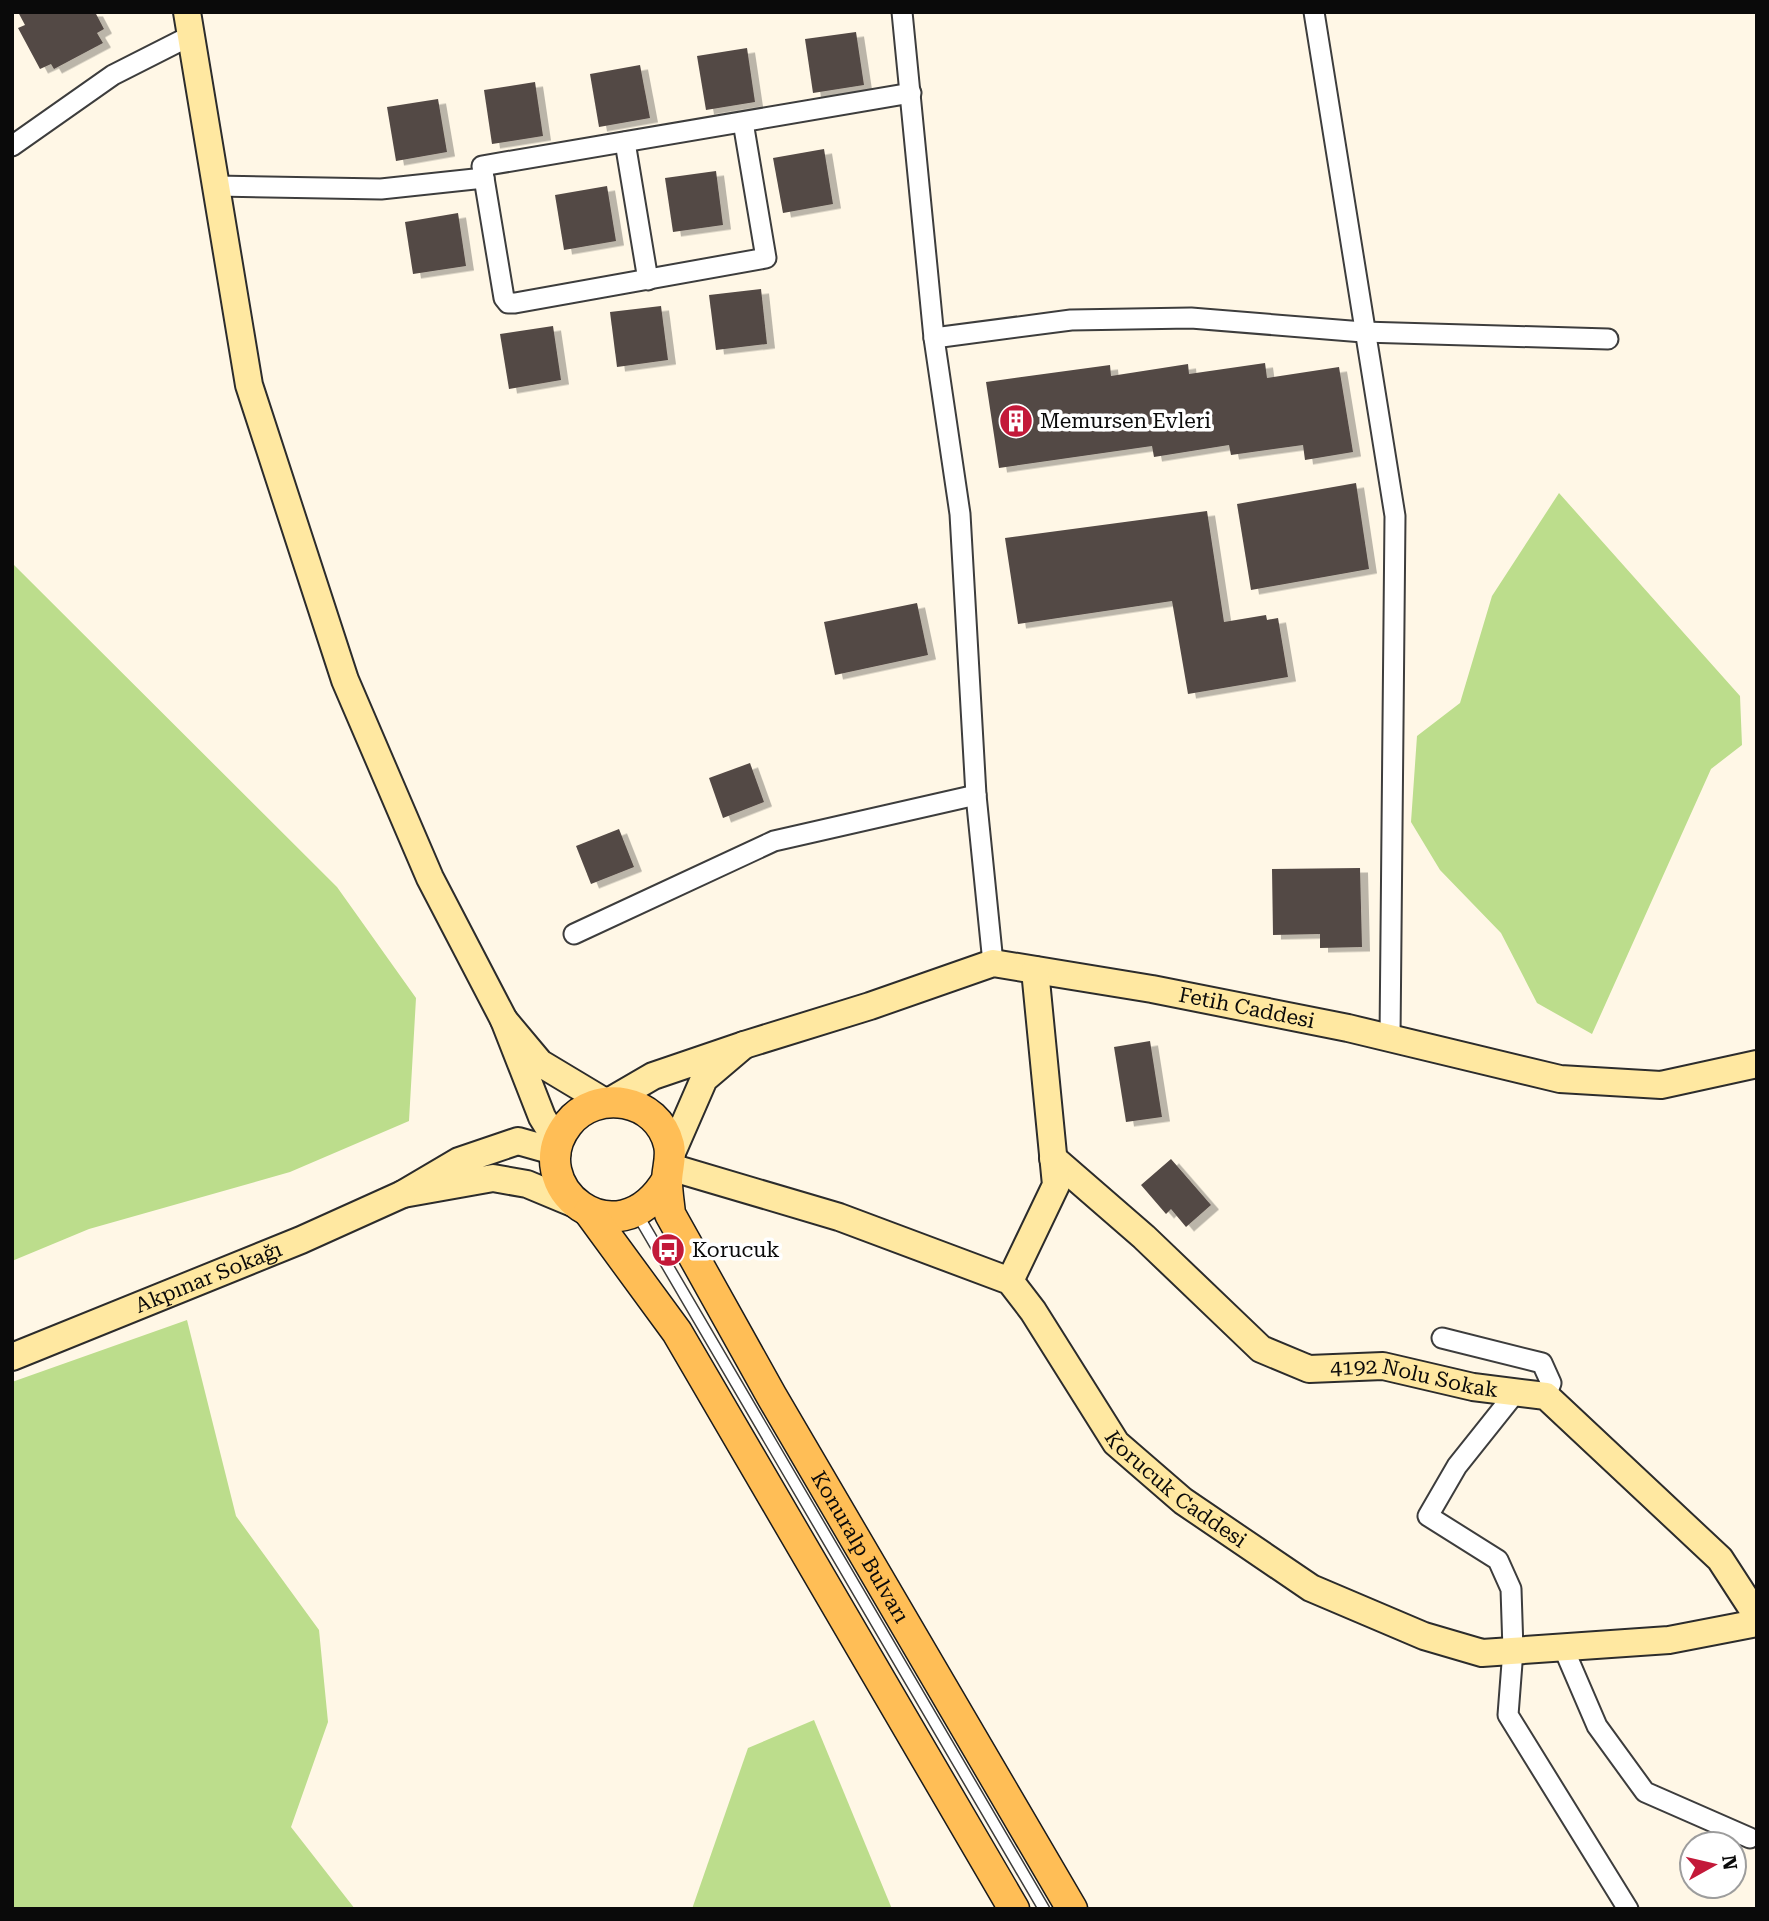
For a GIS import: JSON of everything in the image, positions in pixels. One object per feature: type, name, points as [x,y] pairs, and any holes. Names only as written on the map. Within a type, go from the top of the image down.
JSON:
[{"type":"main road","points":[[582,1208],[607,1217],[636,1212],[657,1196],[669,1168],[668,1143],[661,1126],[647,1112],[629,1104],[608,1102],[592,1105],[575,1115],[557,1147],[556,1168],[562,1187],[582,1208],[677,1332],[1014,1909]]},
{"type":"main road","name":"Konuralp Bulvarı","points":[[669,1168],[670,1214],[1072,1909]]},
{"type":"street","points":[[902,12],[934,338],[960,514],[976,795],[993,963]]},
{"type":"street","points":[[1314,12],[1341,168],[1363,332],[1377,391],[1395,516],[1390,1038]]},
{"type":"street","points":[[12,146],[189,24],[249,385],[345,680],[430,878],[504,1020],[542,1117],[557,1147]]},
{"type":"street","points":[[743,122],[766,258],[508,303],[504,298],[482,166],[911,93]]},
{"type":"street","points":[[625,142],[648,279]]},
{"type":"street","points":[[216,187],[381,189],[484,178]]},
{"type":"street","points":[[934,338],[1071,320],[1191,318],[1363,332],[1608,339]]},
{"type":"street","points":[[574,934],[774,841],[976,795]]},
{"type":"street","name":"Fetih Caddesi","points":[[608,1102],[653,1076],[993,963],[1152,989],[1390,1038],[1560,1079],[1661,1085],[1757,1064]]},
{"type":"street","points":[[669,1168],[839,1217],[1010,1281],[1056,1185],[1035,970]]},
{"type":"street","points":[[504,1020],[540,1063],[608,1102]]},
{"type":"street","name":"Fetih Caddesi","points":[[669,1168],[705,1079],[744,1045]]},
{"type":"street","name":"Akpınar Sokağı","points":[[12,1357],[301,1240],[403,1194],[459,1161],[518,1141],[557,1147]]},
{"type":"street","name":"4192 Nolu Sokak","points":[[1053,1158],[1144,1237],[1261,1349],[1310,1369],[1383,1366],[1473,1387],[1546,1396]]},
{"type":"street","name":"Akpınar Sokağı","points":[[403,1194],[493,1178],[527,1184],[582,1208]]},
{"type":"street","name":"Korucuk Caddesi","points":[[1010,1281],[1033,1311],[1116,1443],[1183,1501],[1311,1588],[1424,1636],[1482,1653],[1669,1640],[1757,1623]]},
{"type":"street","points":[[1442,1338],[1542,1363],[1551,1383],[1546,1396],[1720,1559],[1757,1616]]},
{"type":"street","points":[[1516,1392],[1457,1466],[1429,1516],[1498,1560],[1511,1589],[1513,1650],[1508,1716],[1628,1909]]},
{"type":"street","points":[[1563,1647],[1597,1726],[1645,1792],[1750,1838]]},
{"type":"lane","points":[[636,1212],[1044,1909]]},
{"type":"green space","points":[[1559,493],[1740,696],[1742,745],[1711,769],[1592,1034],[1537,1003],[1501,933],[1440,870],[1411,822],[1417,736],[1460,703],[1492,596]]},
{"type":"green space","points":[[12,563],[337,887],[416,998],[409,1121],[290,1172],[89,1229],[12,1261]]},
{"type":"green space","points":[[187,1320],[236,1516],[319,1630],[328,1722],[291,1827],[355,1909],[12,1909],[12,1382]]},
{"type":"green space","points":[[814,1720],[892,1909],[692,1909],[748,1748]]},
{"type":"building","points":[[18,12],[95,12],[104,29],[97,33],[103,43],[54,69],[51,64],[40,69],[18,28],[25,25]]},
{"type":"building","points":[[856,32],[864,85],[813,93],[805,39]]},
{"type":"building","points":[[747,48],[755,102],[706,110],[697,56]]},
{"type":"building","points":[[640,65],[650,118],[599,127],[590,74]]},
{"type":"building","points":[[535,82],[543,136],[492,144],[484,90]]},
{"type":"building","points":[[438,99],[447,152],[396,161],[387,107]]},
{"type":"building","points":[[824,149],[833,204],[783,213],[773,158]]},
{"type":"building","points":[[716,171],[723,225],[673,232],[665,178]]},
{"type":"building","points":[[607,186],[616,241],[564,250],[555,195]]},
{"type":"building","points":[[458,213],[466,266],[413,274],[405,222]]},
{"type":"building","points":[[761,289],[767,344],[716,350],[709,295]]},
{"type":"building","points":[[661,306],[668,360],[617,367],[610,312]]},
{"type":"building","points":[[553,326],[561,380],[509,389],[500,334]]},
{"type":"building","points":[[1265,363],[1267,378],[1339,367],[1353,452],[1305,460],[1303,445],[1231,455],[1229,445],[1154,457],[1152,446],[999,468],[986,382],[1110,365],[1111,376],[1188,364],[1189,374]]},
{"type":"building","points":[[1356,483],[1369,569],[1251,590],[1237,504]]},
{"type":"building","points":[[1207,511],[1224,622],[1266,615],[1267,620],[1278,618],[1288,677],[1188,694],[1172,601],[1018,624],[1005,538]]},
{"type":"building","points":[[917,603],[928,655],[835,675],[824,622]]},
{"type":"building","points":[[750,763],[764,802],[723,818],[709,778]]},
{"type":"building","points":[[619,829],[634,867],[591,884],[576,846]]},
{"type":"building","points":[[1360,868],[1362,947],[1320,948],[1320,934],[1273,935],[1272,869]]},
{"type":"building","points":[[1150,1041],[1162,1117],[1126,1122],[1114,1047]]},
{"type":"building","points":[[1171,1159],[1211,1205],[1186,1227],[1171,1209],[1166,1214],[1141,1185]]},
{"type":"place","name":"Memursen Evleri","points":[[1016,421]]},
{"type":"place","name":"Korucuk","points":[[668,1250]]}]
